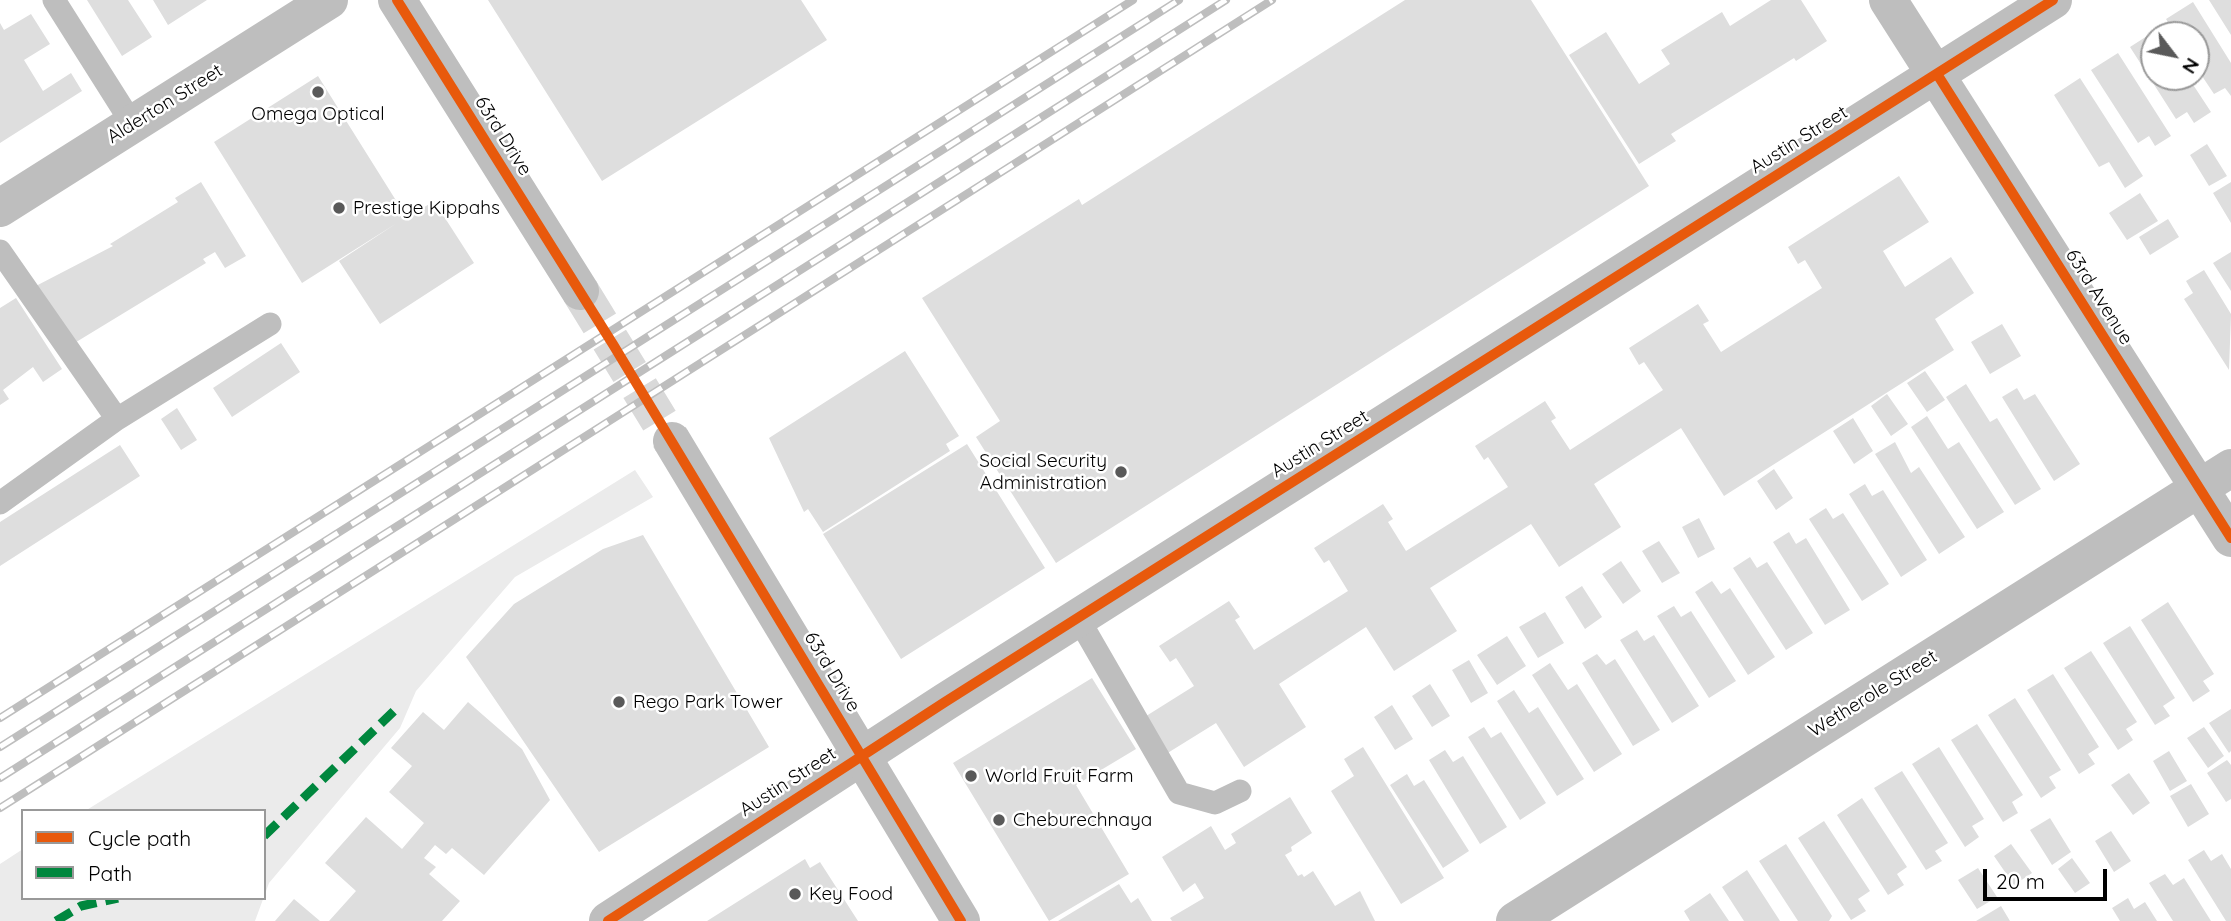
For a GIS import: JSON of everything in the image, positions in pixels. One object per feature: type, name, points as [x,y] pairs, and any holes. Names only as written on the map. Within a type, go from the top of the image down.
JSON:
[{"type":"street","name":"Alderton Street","points":[[0,208],[329,0]]},
{"type":"street","name":"63rd Drive","points":[[397,0],[580,291]]},
{"type":"street","name":"63rd Avenue","points":[[1888,0],[2231,538]]},
{"type":"street","name":"Austin Street","points":[[608,921],[862,755],[2053,0]]},
{"type":"street","name":"63rd Drive","points":[[672,441],[961,921]]},
{"type":"street","name":"Wetherole Street","points":[[1515,921],[2231,468]]},
{"type":"lane","points":[[54,0],[133,125]]},
{"type":"lane","points":[[0,251],[117,419]]},
{"type":"lane","points":[[0,503],[117,419],[270,324]]},
{"type":"lane","points":[[1078,618],[1179,793],[1214,803],[1240,791]]},
{"type":"shaded area","points":[[635,470],[653,497],[515,577],[416,691],[400,728],[269,883],[266,891],[266,809],[88,809]]},
{"type":"shaded area","points":[[21,850],[21,900],[262,900],[255,921],[0,921],[0,864]]},
{"type":"building","points":[[87,0],[128,0],[152,37],[122,56]]},
{"type":"building","points":[[153,0],[207,0],[168,25]]},
{"type":"building","points":[[488,0],[801,0],[827,40],[602,181]]},
{"type":"building","points":[[1405,0],[1531,0],[1649,186],[1056,563],[976,437],[1000,421],[922,298],[1079,199],[1082,205]]},
{"type":"building","points":[[1771,0],[1801,0],[1827,41],[1796,61],[1794,58],[1671,134],[1676,141],[1639,164],[1569,55],[1606,32],[1639,84],[1670,64],[1661,50],[1722,12],[1730,26]]},
{"type":"building","points":[[2209,0],[2231,0],[2231,35]]},
{"type":"building","points":[[2193,2],[2205,21],[2167,21],[2166,19]]},
{"type":"building","points":[[31,14],[50,44],[24,60],[43,91],[71,73],[82,91],[0,143],[0,23],[4,30]]},
{"type":"building","points":[[2210,29],[2231,63],[2231,96],[2225,88],[2214,94],[2210,88]]},
{"type":"building","points":[[2140,41],[2140,63],[2130,47]]},
{"type":"building","points":[[2118,53],[2171,136],[2155,146],[2149,136],[2138,143],[2091,70]]},
{"type":"building","points":[[318,76],[407,218],[434,201],[474,263],[380,324],[339,261],[397,223],[302,283],[214,142]]},
{"type":"building","points":[[2080,78],[2143,176],[2125,188],[2109,162],[2099,167],[2054,95]]},
{"type":"building","points":[[2158,91],[2197,91],[2211,112],[2194,123],[2187,112],[2176,119]]},
{"type":"building","points":[[2207,144],[2227,176],[2209,186],[2190,155]]},
{"type":"building","points":[[1899,176],[1929,222],[1883,251],[1905,287],[1951,257],[1974,293],[1935,319],[1954,350],[1724,496],[1681,428],[1594,484],[1621,527],[1559,567],[1531,524],[1430,588],[1457,631],[1394,671],[1366,627],[1279,684],[1306,727],[1244,767],[1216,723],[1166,754],[1143,718],[1194,686],[1176,658],[1170,662],[1159,646],[1229,601],[1240,617],[1235,620],[1254,650],[1348,591],[1329,560],[1324,563],[1314,548],[1383,504],[1393,519],[1388,522],[1406,551],[1508,487],[1488,457],[1484,460],[1475,446],[1545,401],[1556,418],[1551,421],[1570,450],[1663,390],[1644,362],[1639,365],[1629,348],[1698,304],[1709,321],[1703,324],[1721,352],[1822,288],[1805,260],[1798,264],[1788,247]]},
{"type":"building","points":[[201,182],[246,256],[225,268],[215,252],[203,259],[206,263],[68,347],[32,288],[113,246],[110,244],[178,202],[175,198]]},
{"type":"building","points":[[2231,182],[2231,223],[2213,193]]},
{"type":"building","points":[[2140,193],[2158,221],[2127,240],[2109,213]]},
{"type":"building","points":[[2168,219],[2179,237],[2150,255],[2139,237]]},
{"type":"building","points":[[2231,252],[2231,291],[2213,263]]},
{"type":"building","points":[[2204,270],[2231,314],[2229,370],[2184,299],[2193,293],[2186,281]]},
{"type":"building","points":[[16,298],[62,369],[43,382],[33,367],[3,390],[9,399],[0,405],[0,308]]},
{"type":"building","points":[[2002,324],[2021,356],[1990,374],[1971,342]]},
{"type":"building","points":[[281,343],[300,372],[232,417],[213,388]]},
{"type":"building","points":[[905,351],[959,436],[946,444],[950,451],[823,532],[808,509],[804,512],[769,438]]},
{"type":"building","points":[[1925,371],[1945,400],[1927,412],[1907,383]]},
{"type":"building","points":[[1966,384],[1990,422],[1997,418],[2041,489],[2015,505],[1946,397]]},
{"type":"building","points":[[2017,388],[2024,400],[2035,394],[2080,464],[2054,481],[2002,397]]},
{"type":"building","points":[[1887,394],[1908,424],[1891,436],[1871,406]]},
{"type":"building","points":[[177,408],[197,440],[181,450],[161,419]]},
{"type":"building","points":[[1927,416],[1948,449],[1959,442],[2004,512],[1977,529],[1911,427]]},
{"type":"building","points":[[1853,418],[1873,451],[1854,464],[1833,431]]},
{"type":"building","points":[[1895,442],[1911,473],[1919,467],[1965,537],[1939,554],[1875,454]]},
{"type":"building","points":[[967,444],[1045,568],[901,659],[823,534]]},
{"type":"building","points":[[120,445],[140,476],[0,566],[0,522]]},
{"type":"building","points":[[1774,469],[1793,498],[1776,510],[1757,481]]},
{"type":"building","points":[[1865,484],[1872,496],[1883,490],[1927,560],[1901,577],[1849,494]]},
{"type":"building","points":[[1826,508],[1833,519],[1843,513],[1889,584],[1862,601],[1809,519]]},
{"type":"building","points":[[1699,518],[1715,549],[1698,558],[1682,527]]},
{"type":"building","points":[[1789,532],[1796,544],[1806,538],[1850,610],[1825,625],[1773,542]]},
{"type":"building","name":"Rego Park Tower","points":[[643,535],[769,747],[599,852],[466,657],[514,604],[603,549]]},
{"type":"building","points":[[1659,541],[1680,573],[1662,583],[1642,551]]},
{"type":"building","points":[[1750,557],[1757,568],[1767,562],[1813,633],[1786,650],[1733,568]]},
{"type":"building","points":[[1621,561],[1641,591],[1623,604],[1602,574]]},
{"type":"building","points":[[1712,581],[1721,594],[1730,588],[1775,657],[1748,675],[1695,592]]},
{"type":"building","points":[[1582,586],[1602,617],[1585,629],[1565,597]]},
{"type":"building","points":[[2168,602],[2214,674],[2203,681],[2210,691],[2193,702],[2141,620]]},
{"type":"building","points":[[1674,606],[1681,617],[1691,611],[1736,681],[1709,698],[1657,616]]},
{"type":"building","points":[[1545,612],[1564,643],[1538,658],[1519,627]]},
{"type":"building","points":[[2130,626],[2175,698],[2163,706],[2170,716],[2155,725],[2103,643]]},
{"type":"building","points":[[1637,630],[1644,641],[1654,635],[1699,706],[1672,723],[1620,640]]},
{"type":"building","points":[[1507,636],[1526,666],[1497,685],[1477,655]]},
{"type":"building","points":[[2091,651],[2137,722],[2126,729],[2133,740],[2118,750],[2064,668]]},
{"type":"building","points":[[1597,654],[1606,665],[1615,659],[1660,730],[1633,746],[1582,663]]},
{"type":"building","points":[[1469,660],[1488,693],[1471,703],[1452,670]]},
{"type":"building","points":[[1550,663],[1568,690],[1577,684],[1622,754],[1594,772],[1532,675]]},
{"type":"building","points":[[2053,674],[2099,747],[2088,754],[2095,764],[2079,774],[2027,690]]},
{"type":"building","points":[[1092,678],[1136,749],[1076,785],[1129,874],[1049,921],[953,763]]},
{"type":"building","points":[[1430,684],[1450,716],[1432,727],[1412,696]]},
{"type":"building","points":[[1514,690],[1529,713],[1538,707],[1584,779],[1557,796],[1497,701]]},
{"type":"building","points":[[2015,698],[2061,770],[2049,777],[2056,788],[2041,798],[1988,715]]},
{"type":"building","points":[[468,702],[522,749],[550,800],[484,875],[452,848],[446,854],[435,845],[424,858],[436,867],[429,874],[460,901],[442,921],[329,921],[356,891],[325,863],[366,817],[402,849],[424,823],[389,792],[412,766],[391,748],[423,712],[444,730]]},
{"type":"building","points":[[1392,705],[1413,739],[1395,750],[1374,717]]},
{"type":"building","points":[[2231,709],[2231,751],[2229,753],[2209,723]]},
{"type":"building","points":[[1977,724],[2023,795],[2012,802],[2018,813],[2003,822],[1951,740]]},
{"type":"building","points":[[1484,727],[1491,738],[1501,732],[1546,803],[1520,820],[1468,737]]},
{"type":"building","points":[[2204,727],[2224,756],[2208,768],[2187,738]]},
{"type":"building","points":[[1363,747],[1444,878],[1401,904],[1331,791],[1354,776],[1344,759]]},
{"type":"building","points":[[1939,747],[1984,819],[1972,826],[1979,837],[1965,847],[1912,764]]},
{"type":"building","points":[[1445,750],[1453,762],[1463,756],[1507,827],[1480,844],[1429,760]]},
{"type":"building","points":[[2169,751],[2187,781],[2170,791],[2153,761]]},
{"type":"building","points":[[2227,760],[2231,765],[2231,799],[2226,802],[2207,773]]},
{"type":"building","points":[[1902,771],[1948,843],[1935,851],[1942,861],[1926,870],[1874,788]]},
{"type":"building","points":[[2129,773],[2150,803],[2133,815],[2111,785]]},
{"type":"building","points":[[1407,774],[1414,786],[1424,780],[1469,851],[1443,868],[1390,785]]},
{"type":"building","points":[[2191,784],[2209,814],[2188,827],[2170,796]]},
{"type":"building","points":[[1290,797],[1312,833],[1291,847],[1292,851],[1285,855],[1298,876],[1302,874],[1304,877],[1313,871],[1335,906],[1360,891],[1375,921],[1172,921],[1170,918],[1204,898],[1195,883],[1183,892],[1162,857],[1211,826],[1225,850],[1236,843],[1231,834]]},
{"type":"building","points":[[1862,798],[1907,867],[1897,874],[1904,885],[1888,895],[1837,815]]},
{"type":"building","points":[[2050,818],[2071,852],[2052,865],[2030,830]]},
{"type":"building","points":[[1824,821],[1870,891],[1858,899],[1866,911],[1851,920],[1798,838]]},
{"type":"building","points":[[2111,831],[2131,861],[2114,872],[2095,841]]},
{"type":"building","points":[[1786,844],[1832,916],[1829,921],[1798,921],[1759,861]]},
{"type":"building","points":[[2011,844],[2032,873],[2014,885],[1994,856]]},
{"type":"building","points":[[2204,850],[2211,861],[2222,854],[2231,869],[2231,921],[2226,921],[2188,860]]},
{"type":"building","points":[[2072,858],[2090,883],[2075,893],[2058,869]]},
{"type":"building","name":"Key Food","points":[[805,859],[810,868],[820,862],[858,921],[707,921]]},
{"type":"building","points":[[1978,868],[1997,897],[1977,909],[1958,880]]},
{"type":"building","points":[[1747,870],[1780,921],[1744,921],[1722,887]]},
{"type":"building","points":[[2165,874],[2173,885],[2184,878],[2211,921],[2173,921],[2149,883]]},
{"type":"building","points":[[1119,884],[1131,903],[1138,898],[1152,921],[1058,921]]},
{"type":"building","points":[[1710,893],[1729,921],[1690,921],[1684,911]]},
{"type":"building","points":[[2128,898],[2134,909],[2145,902],[2157,921],[2120,921],[2112,908]]},
{"type":"building","points":[[294,899],[320,921],[275,921]]},
{"type":"building","points":[[2001,906],[2010,921],[1976,921]]},
{"type":"tunnel","points":[[580,291],[672,441]]},
{"type":"railway","points":[[0,718],[1133,0]]},
{"type":"railway","points":[[0,747],[1179,0]]},
{"type":"railway","points":[[0,778],[1226,0]]},
{"type":"railway","points":[[0,808],[1272,0]]},
{"type":"marked path","points":[[266,834],[397,708]]},
{"type":"marked path","points":[[56,921],[81,906],[109,900]]},
{"type":"cycle path","points":[[397,0],[614,346],[961,921]]},
{"type":"cycle path","points":[[608,921],[945,702],[2053,0]]},
{"type":"cycle path","points":[[1937,74],[2231,538]]},
{"type":"place","name":"Omega Optical","points":[[318,92]]},
{"type":"place","name":"Prestige Kippahs","points":[[339,208]]},
{"type":"place","name":"Social Security Administration","points":[[1121,472]]},
{"type":"place","name":"Rego Park Tower","points":[[619,702]]},
{"type":"place","name":"World Fruit Farm","points":[[971,776]]},
{"type":"place","name":"Cheburechnaya","points":[[999,820]]},
{"type":"place","name":"Key Food","points":[[795,894]]}]
